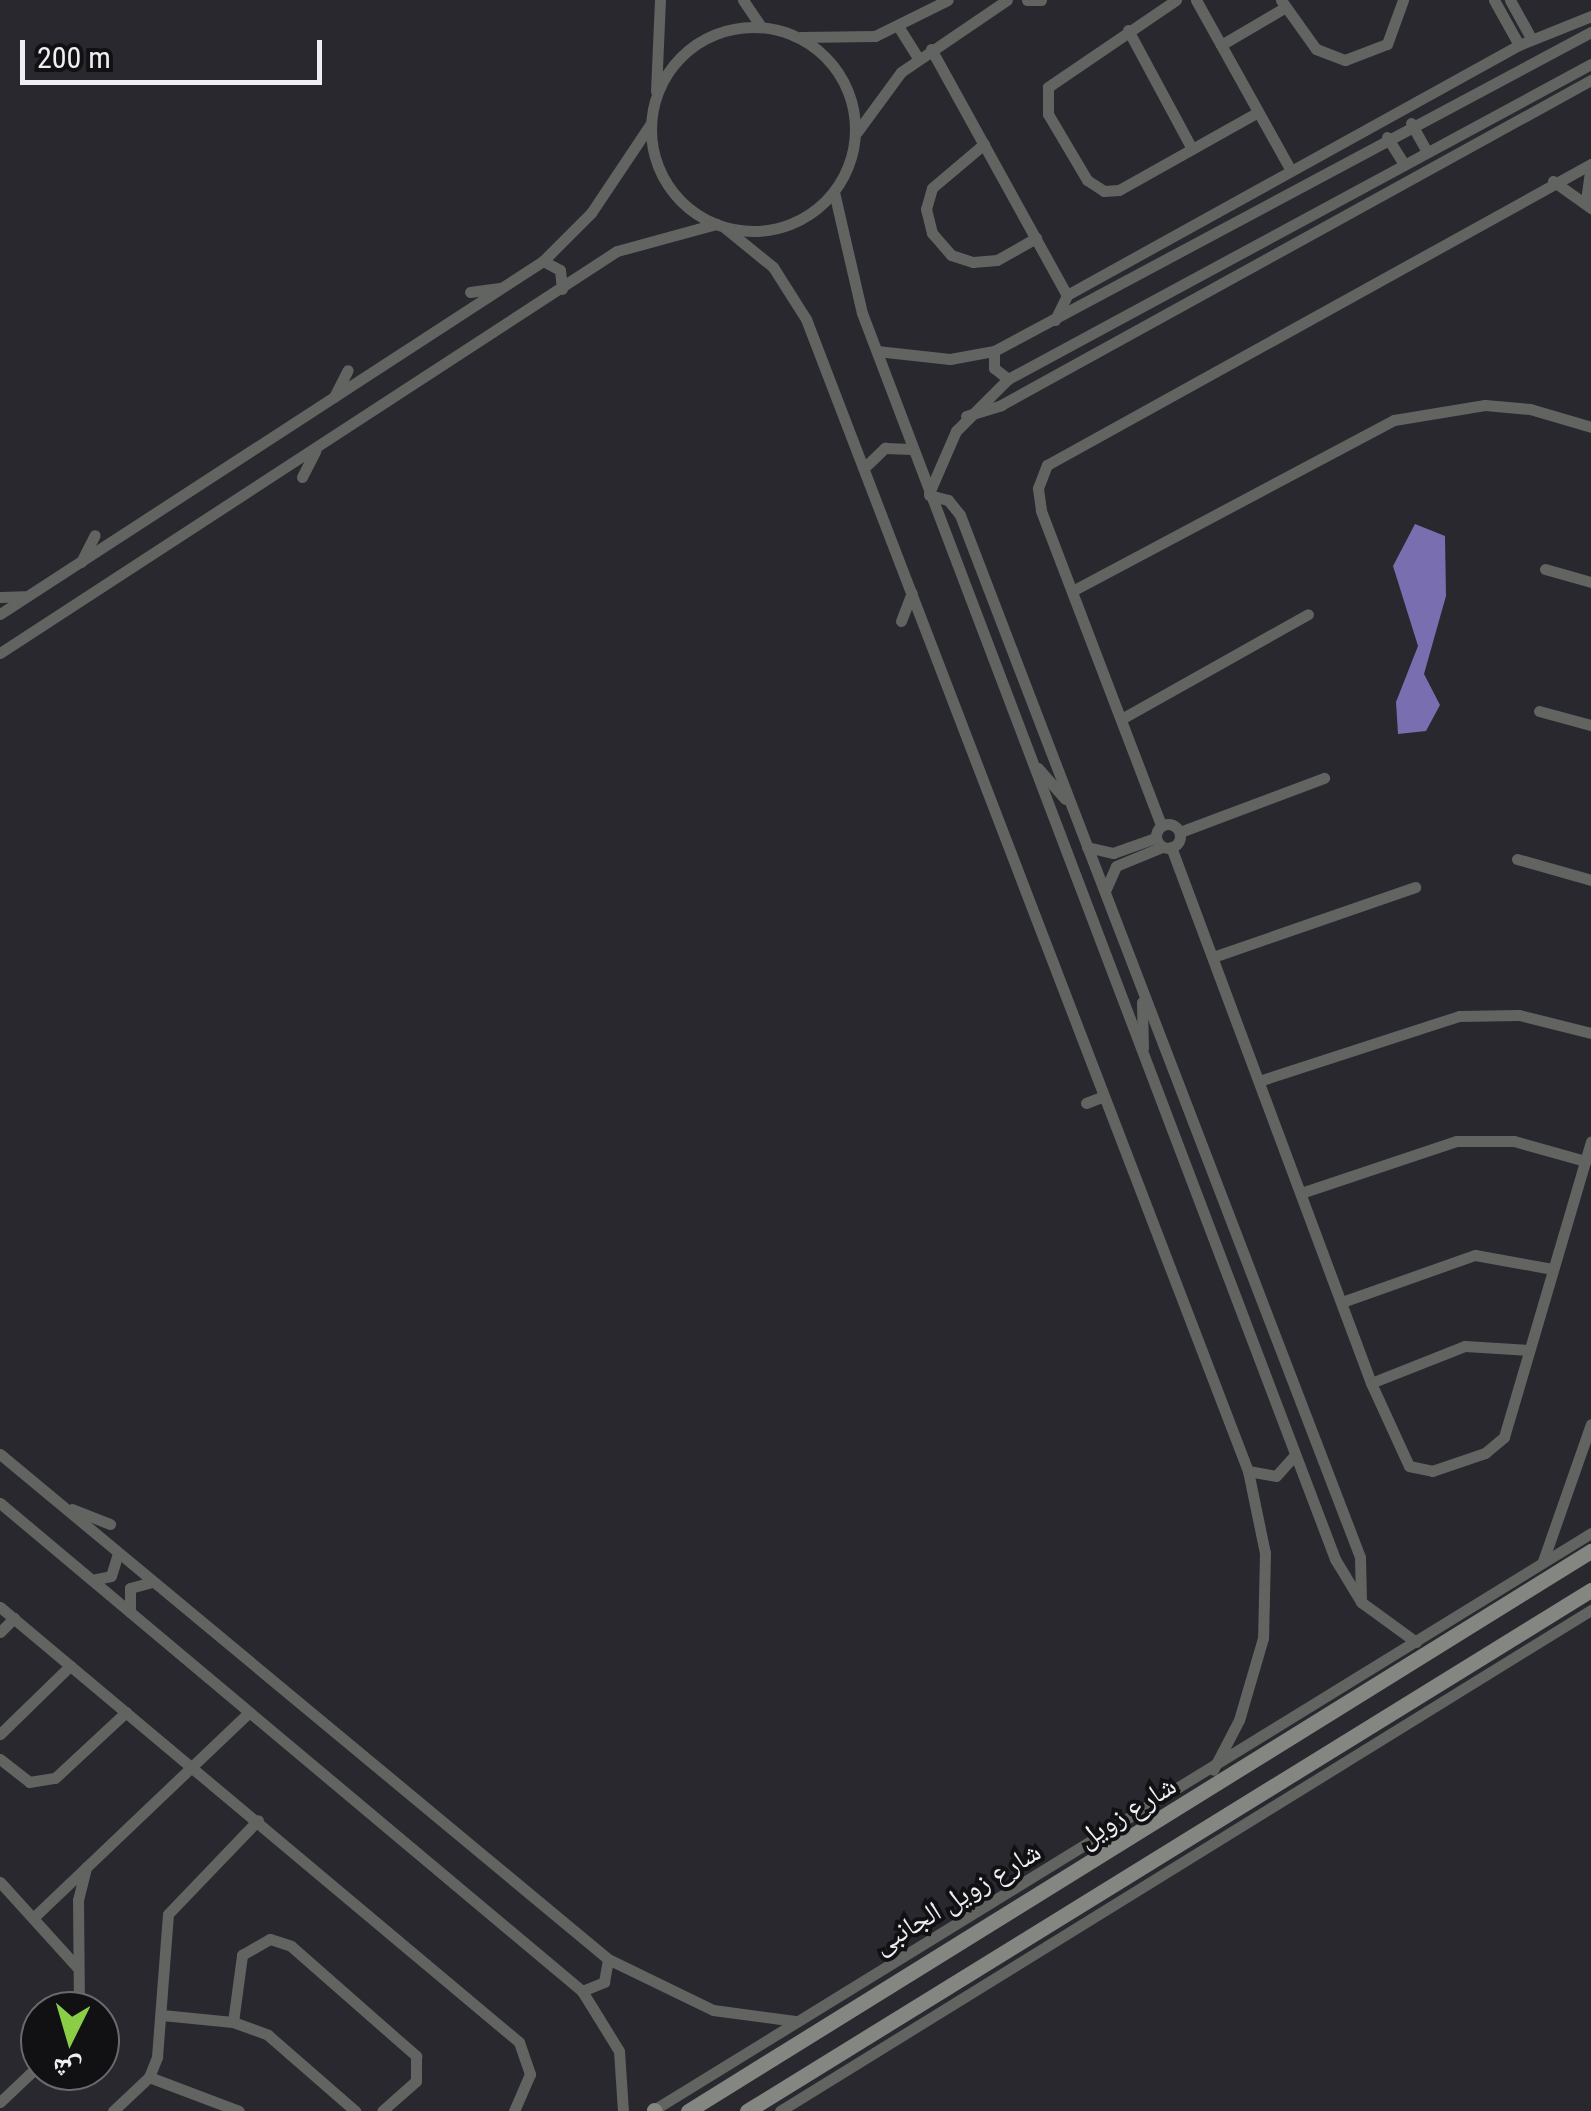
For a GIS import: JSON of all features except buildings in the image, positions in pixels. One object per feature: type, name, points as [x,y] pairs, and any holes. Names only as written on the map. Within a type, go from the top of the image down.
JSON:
[{"type":"main road","name":"شارع زويل","points":[[688,2111],[1059,1875],[1086,1868],[1322,1718],[1476,1614],[1591,1552]]},
{"type":"main road","name":"شارع زويل","points":[[747,2111],[1591,1590]]},
{"type":"main road","points":[[1322,1718],[1340,1746]]},
{"type":"main road","points":[[1183,1786],[1192,1801]]},
{"type":"main road","points":[[1136,1836],[1135,1854],[1152,1862]]},
{"type":"main road","points":[[1086,1868],[1104,1873],[1106,1891]]},
{"type":"street","points":[[0,614],[543,261],[591,213],[650,125],[656,95],[660,0]]},
{"type":"street","points":[[742,0],[761,27]]},
{"type":"street","points":[[1007,0],[918,58],[884,90],[855,136],[834,192],[849,272],[912,449],[1334,1559],[1362,1602],[1416,1642]]},
{"type":"street","points":[[1027,0],[1041,0]]},
{"type":"street","points":[[1176,0],[1053,80],[1046,96],[1048,114],[1087,180],[1104,191],[1119,190],[1258,112]]},
{"type":"street","points":[[1196,0],[1290,168]]},
{"type":"street","points":[[1221,45],[1283,4],[1316,49],[1360,58],[1396,32],[1403,0]]},
{"type":"street","points":[[1494,0],[1519,45]]},
{"type":"street","points":[[1510,0],[1531,38]]},
{"type":"street","points":[[656,95],[672,66],[697,43],[728,30],[761,27],[854,40],[898,26],[945,1]]},
{"type":"street","points":[[1055,320],[1067,294],[1531,38],[1591,16]]},
{"type":"street","points":[[898,26],[918,58]]},
{"type":"street","points":[[1128,30],[1192,148]]},
{"type":"street","points":[[877,352],[950,360],[994,350],[1480,86],[1591,32]]},
{"type":"street","points":[[788,33],[838,74],[855,136]]},
{"type":"street","points":[[931,49],[1067,294]]},
{"type":"street","points":[[929,494],[966,416],[1008,378],[1591,64]]},
{"type":"street","points":[[1470,71],[1480,86]]},
{"type":"street","points":[[966,416],[1001,405],[1591,80]]},
{"type":"street","points":[[1411,123],[1426,150]]},
{"type":"street","points":[[650,125],[663,180],[681,202],[721,226],[792,292],[865,467],[1248,1471],[1266,1553],[1265,1624],[1250,1693],[1213,1770]]},
{"type":"street","points":[[1387,137],[1403,163]]},
{"type":"street","points":[[984,144],[932,188],[926,209],[934,238],[961,260],[985,263],[1036,238]]},
{"type":"street","points":[[1331,147],[1340,163]]},
{"type":"street","points":[[1553,181],[1588,204],[1591,165],[1553,181],[1058,456],[1041,476],[1038,498],[1371,1384],[1401,1458],[1418,1470],[1432,1470],[1485,1453],[1504,1437],[1591,1142]]},
{"type":"street","points":[[0,653],[641,240],[692,235],[721,226],[785,226],[834,192]]},
{"type":"street","points":[[543,261],[560,270],[562,289]]},
{"type":"street","points":[[470,292],[504,287]]},
{"type":"street","points":[[994,350],[994,368],[1008,378]]},
{"type":"street","points":[[334,398],[348,370]]},
{"type":"street","points":[[1074,590],[1394,420],[1485,405],[1530,409],[1591,427]]},
{"type":"street","points":[[865,467],[885,448],[912,449]]},
{"type":"street","points":[[302,478],[316,449]]},
{"type":"street","points":[[929,494],[948,500],[960,516],[1360,1557],[1362,1602]]},
{"type":"street","points":[[80,563],[95,535]]},
{"type":"street","points":[[1546,568],[1591,582]]},
{"type":"street","points":[[901,622],[912,593]]},
{"type":"street","points":[[0,597],[28,596]]},
{"type":"street","points":[[1122,718],[1308,614]]},
{"type":"street","points":[[1539,711],[1591,725]]},
{"type":"street","points":[[1034,764],[1074,816]]},
{"type":"street","points":[[1087,847],[1113,854],[1324,778]]},
{"type":"street","points":[[1105,895],[1116,866],[1180,832]]},
{"type":"street","points":[[1517,859],[1591,880]]},
{"type":"street","points":[[1212,957],[1415,886]]},
{"type":"street","points":[[1140,985],[1143,1058]]},
{"type":"street","points":[[1259,1081],[1458,1016],[1518,1015],[1591,1034]]},
{"type":"street","points":[[1086,1103],[1104,1096]]},
{"type":"street","points":[[1301,1193],[1456,1141],[1514,1140],[1585,1161]]},
{"type":"street","points":[[1342,1302],[1475,1255],[1553,1269]]},
{"type":"street","points":[[1371,1384],[1465,1346],[1529,1350]]},
{"type":"street","points":[[1542,1564],[1591,1424]]},
{"type":"street","points":[[0,1454],[608,1959],[712,2010],[797,2021]]},
{"type":"street","points":[[1248,1471],[1276,1476],[1296,1456]]},
{"type":"street","points":[[0,1503],[582,1991],[619,2051],[623,2111]]},
{"type":"street","points":[[60,1504],[110,1524]]},
{"type":"street","name":"شارع زويل الجانبى","points":[[654,2111],[797,2021],[1059,1875],[1183,1786],[1416,1642],[1476,1614],[1542,1564],[1591,1534]]},
{"type":"street","points":[[92,1580],[116,1571],[118,1552]]},
{"type":"street","points":[[130,1612],[130,1588],[152,1582]]},
{"type":"street","points":[[0,1606],[518,2042],[530,2074],[514,2111]]},
{"type":"street","points":[[780,2111],[1591,1610]]},
{"type":"street","points":[[0,1632],[14,1618]]},
{"type":"street","points":[[0,1734],[70,1666]]},
{"type":"street","points":[[305,1708],[317,1699]]},
{"type":"street","points":[[0,1759],[30,1782],[55,1778],[126,1712]]},
{"type":"street","points":[[33,1918],[249,1712]]},
{"type":"street","points":[[113,2111],[148,2077],[162,2014],[168,1914],[258,1820]]},
{"type":"street","points":[[79,1991],[78,1900],[86,1868]]},
{"type":"street","points":[[0,1882],[80,1970]]},
{"type":"street","points":[[233,2022],[242,1956],[270,1939],[291,1946],[416,2056],[416,2081],[382,2111]]},
{"type":"street","points":[[582,1991],[604,1982],[608,1959]]},
{"type":"street","points":[[162,2014],[233,2022],[290,2050],[355,2111]]},
{"type":"street","points":[[148,2077],[221,2108],[239,2111]]},
{"type":"street","points":[[0,2102],[20,2083]]},
{"type":"shaded area","points":[[1415,524],[1445,536],[1446,596],[1424,674],[1440,705],[1426,731],[1398,734],[1396,702],[1418,646],[1393,566]]}]
